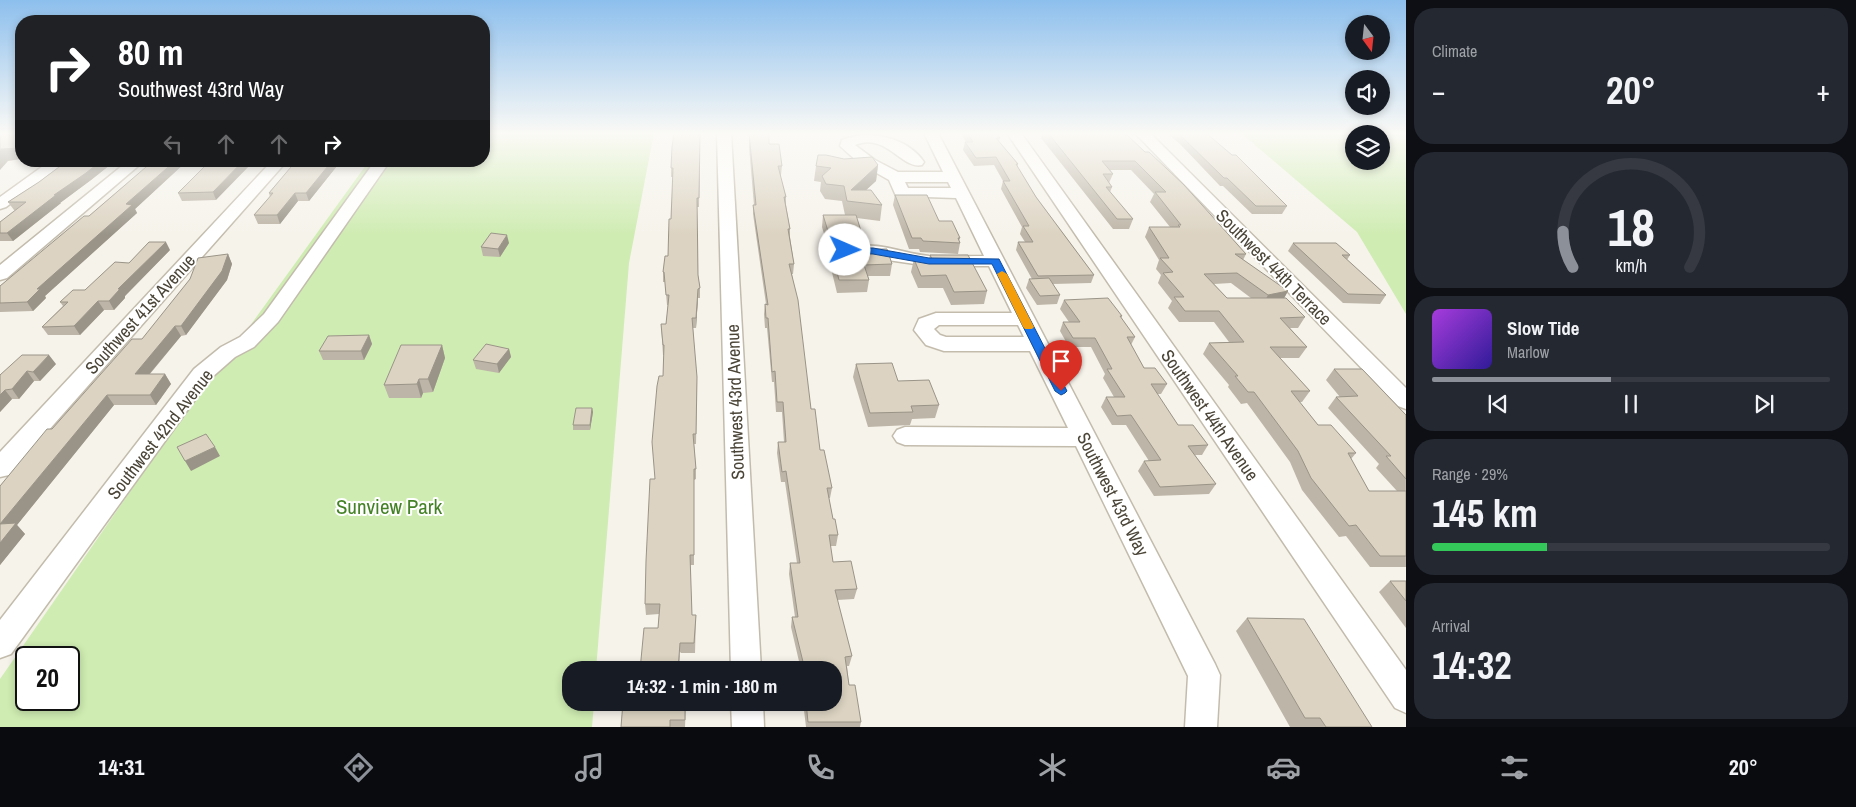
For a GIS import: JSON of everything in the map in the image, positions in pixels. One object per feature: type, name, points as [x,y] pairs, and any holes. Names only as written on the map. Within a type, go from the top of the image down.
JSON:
[{"type":"street","points":[[0,204],[52,167]]},
{"type":"street","points":[[0,274],[130,167]]},
{"type":"street","name":"Southwest 41st Avenue","points":[[0,468],[275,167]]},
{"type":"street","name":"Southwest 42nd Avenue","points":[[0,644],[202,374],[228,352],[247,342],[271,318],[378,167]]},
{"type":"street","name":"Southwest 43rd Avenue","points":[[725,167],[746,661]]},
{"type":"street","points":[[875,167],[896,177],[902,193],[957,185]]},
{"type":"street","name":"Southwest 43rd Way","points":[[948,167],[1204,675],[1200,727]]},
{"type":"street","name":"Southwest 44th Avenue","points":[[1038,167],[1406,697]]},
{"type":"street","name":"Southwest 44th Terrace","points":[[1175,167],[1406,401]]},
{"type":"street","points":[[845,250],[873,251],[929,261],[995,261]]},
{"type":"street","points":[[1024,319],[936,319],[926,323],[924,330],[933,340],[944,344],[1037,344]]},
{"type":"street","points":[[906,436],[1084,437]]},
{"type":"street","points":[[747,711],[748,727]]},
{"type":"green space","name":"Sunview Park","points":[[365,167],[647,167],[629,263],[597,661],[562,661],[562,711],[593,711],[592,727],[0,727],[0,679],[15,657],[15,711],[80,711],[80,646],[23,646],[211,375],[247,330]]},
{"type":"green space","points":[[1281,167],[1345,167],[1345,170],[1390,170],[1390,167],[1406,167],[1406,314],[1357,232]]},
{"type":"building","points":[[59,167],[94,167],[54,195],[56,195],[7,233],[0,233],[0,222],[26,202],[8,202]]},
{"type":"building","points":[[146,167],[168,167],[126,204],[132,205],[37,289],[40,289],[27,302],[0,303],[0,286],[84,216],[89,216]]},
{"type":"building","points":[[204,167],[237,167],[213,192],[178,193]]},
{"type":"building","points":[[291,167],[327,167],[306,193],[295,193],[277,215],[254,215],[273,193],[269,193]]},
{"type":"building","points":[[671,167],[699,167],[699,198],[697,198],[698,275],[700,288],[698,289],[696,318],[692,318],[697,377],[696,434],[693,434],[696,469],[694,469],[694,555],[690,555],[692,615],[696,615],[694,643],[680,643],[679,661],[641,661],[644,628],[658,628],[660,604],[645,604],[646,561],[650,479],[655,479],[652,442],[657,386],[659,376],[663,376],[664,345],[661,324],[666,324],[669,295],[666,295],[663,272],[665,256],[668,256],[673,168]]},
{"type":"building","points":[[752,167],[778,167],[786,197],[784,197],[794,264],[789,264],[798,300],[811,409],[815,409],[820,450],[824,450],[832,488],[827,488],[838,535],[829,535],[833,562],[851,561],[857,589],[835,590],[852,656],[845,657],[849,685],[855,685],[861,722],[808,722],[807,711],[842,711],[842,661],[803,661],[792,617],[798,617],[790,563],[800,563],[786,471],[782,472],[778,442],[786,442],[783,402],[777,402],[775,371],[772,372],[768,318],[766,318],[765,304],[768,305],[753,205],[756,205]]},
{"type":"building","points":[[823,167],[876,167],[851,190],[871,190],[882,205],[847,201],[844,186],[826,184],[822,176],[831,168]]},
{"type":"building","points":[[1002,167],[1018,167],[1036,197],[1094,275],[1038,276],[1018,242],[1033,242],[1023,226],[1029,226],[1003,181],[1010,181]]},
{"type":"building","points":[[1075,167],[1107,167],[1113,174],[1103,174],[1112,187],[1106,187],[1133,219],[1117,219]]},
{"type":"building","points":[[1141,167],[1165,167],[1184,185],[1246,254],[1235,254],[1288,291],[1268,295],[1237,273],[1204,274],[1227,298],[1286,298],[1305,317],[1280,318],[1307,347],[1270,347],[1310,391],[1291,391],[1318,425],[1331,425],[1356,453],[1348,453],[1369,491],[1406,491],[1406,556],[1380,556],[1356,525],[1349,526],[1311,478],[1298,451],[1254,392],[1248,392],[1235,376],[1238,376],[1209,343],[1244,342],[1219,311],[1185,311],[1174,297],[1184,297],[1163,273],[1173,272],[1160,258],[1169,258],[1149,227],[1180,227],[1178,225],[1181,225],[1155,192],[1166,192]]},
{"type":"building","points":[[1213,167],[1248,167],[1287,206],[1256,206],[1227,178],[1224,178]]},
{"type":"building","points":[[895,195],[927,195],[939,221],[952,221],[960,238],[958,238],[960,243],[923,241],[921,238],[912,238]]},
{"type":"building","points":[[823,215],[856,215],[861,231],[839,233],[836,238],[840,244],[865,245],[866,249],[887,249],[892,264],[864,265],[869,280],[839,280],[830,244],[832,244]]},
{"type":"building","points":[[491,233],[507,235],[498,249],[481,247]]},
{"type":"building","points":[[149,242],[166,242],[118,289],[120,289],[109,301],[98,301],[74,326],[42,327],[68,302],[60,302],[73,290],[85,290],[115,262],[129,263]]},
{"type":"building","points":[[1293,243],[1336,243],[1350,255],[1342,255],[1386,295],[1348,294]]},
{"type":"building","points":[[228,254],[222,271],[181,326],[175,326],[135,374],[165,374],[150,395],[107,395],[0,524],[0,486],[47,429],[52,429],[132,339],[142,339],[190,279],[198,258]]},
{"type":"building","points":[[930,255],[968,255],[987,291],[954,292],[946,275],[921,276],[914,259],[932,259]]},
{"type":"building","points":[[1049,278],[1060,295],[1040,296],[1029,279]]},
{"type":"building","points":[[1108,298],[1135,337],[1127,337],[1144,368],[1155,368],[1167,384],[1151,384],[1178,425],[1193,425],[1208,445],[1188,446],[1216,484],[1160,487],[1144,461],[1161,460],[1131,415],[1117,416],[1106,397],[1125,397],[1107,369],[1112,369],[1095,338],[1073,338],[1063,322],[1080,322],[1064,300]]},
{"type":"building","points":[[369,335],[361,351],[319,351],[328,336]]},
{"type":"building","points":[[486,344],[509,349],[497,364],[473,360]]},
{"type":"building","points":[[401,345],[442,345],[428,379],[419,379],[417,384],[384,385]]},
{"type":"building","points":[[22,355],[49,355],[33,372],[27,371],[12,389],[5,390],[0,395],[0,375]]},
{"type":"building","points":[[892,363],[898,381],[929,380],[939,405],[911,406],[913,412],[870,413],[856,364]]},
{"type":"building","points":[[1334,369],[1362,369],[1406,415],[1406,479],[1386,456],[1391,456],[1336,397],[1358,396]]},
{"type":"building","points":[[576,408],[592,408],[590,425],[573,425]]},
{"type":"building","points":[[206,434],[215,447],[185,461],[177,447]]},
{"type":"building","points":[[16,523],[0,543],[0,524]]},
{"type":"building","points":[[1390,581],[1406,581],[1406,601]]},
{"type":"building","points":[[1247,618],[1304,619],[1372,727],[1326,727],[1320,718],[1305,718]]},
{"type":"building","points":[[622,711],[685,711],[685,720],[670,720],[670,727],[621,727]]},
{"type":"slow traffic","points":[[1002,274],[1029,327]]},
{"type":"route","points":[[845,250],[873,251],[913,260],[995,261],[1061,391]]}]
